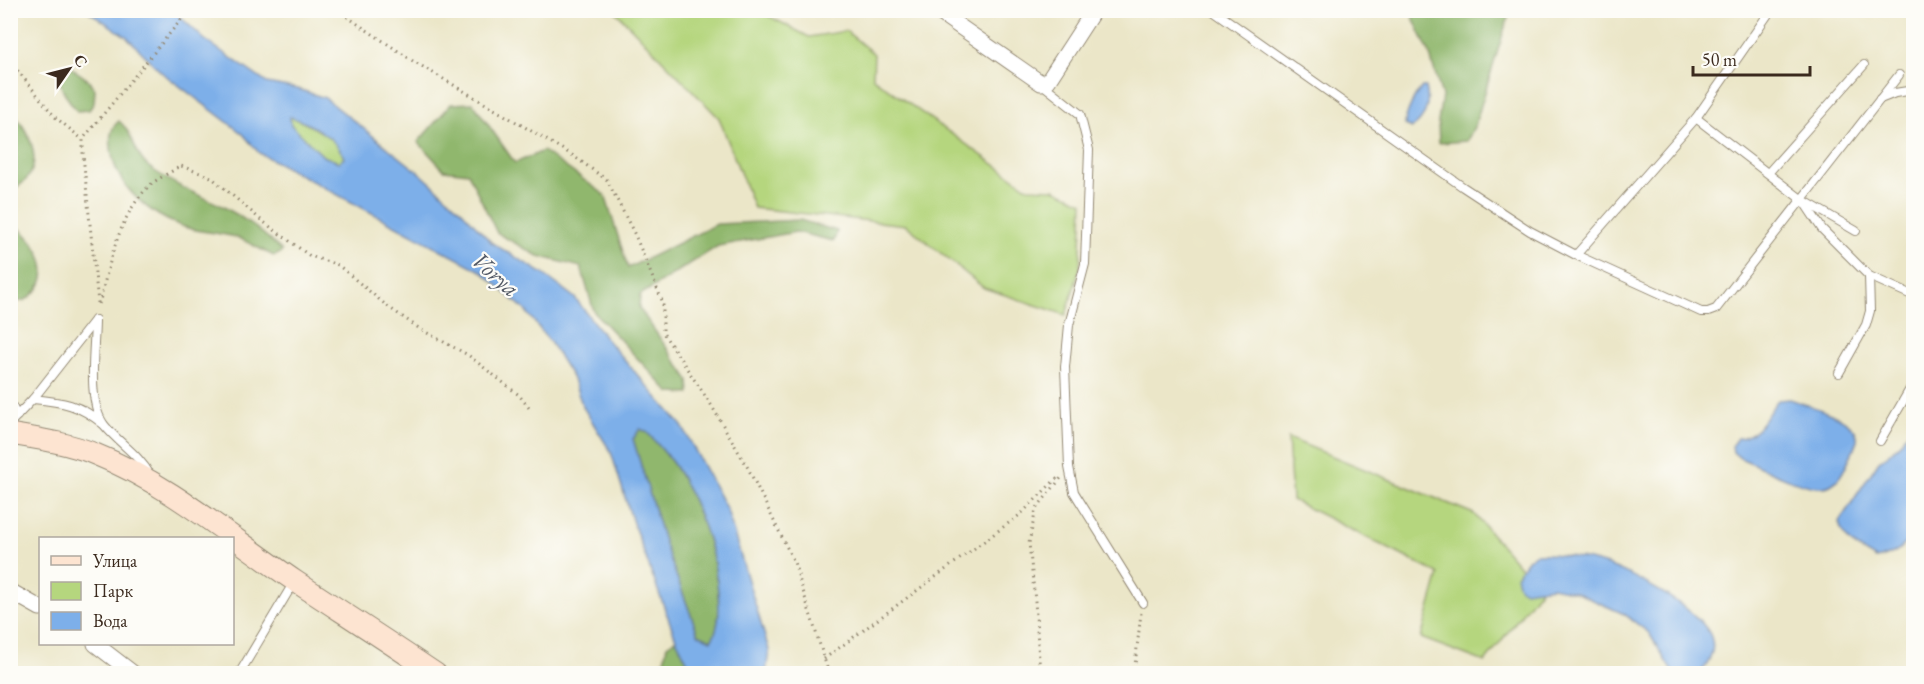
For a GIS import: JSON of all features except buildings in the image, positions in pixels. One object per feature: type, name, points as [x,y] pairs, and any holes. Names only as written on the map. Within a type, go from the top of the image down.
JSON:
[{"type":"street","points":[[936,10],[1041,83],[1048,81],[1094,10]]},
{"type":"street","points":[[14,425],[94,453],[157,487],[234,537]]},
{"type":"street","points":[[234,537],[436,674]]},
{"type":"street","points":[[10,591],[39,607]]},
{"type":"street","points":[[96,645],[134,674]]},
{"type":"lane","points":[[1213,10],[1462,187],[1530,231],[1576,255],[1701,312],[1716,309],[1899,75]]},
{"type":"lane","points":[[1576,255],[1696,118],[1771,10]]},
{"type":"lane","points":[[1769,172],[1864,65]]},
{"type":"lane","points":[[1041,83],[1080,114],[1089,150],[1086,264],[1070,325],[1065,367],[1069,467],[1074,492],[1143,603]]},
{"type":"lane","points":[[1878,99],[1914,90]]},
{"type":"lane","points":[[1696,118],[1769,172],[1801,199],[1856,231]]},
{"type":"lane","points":[[1801,199],[1822,229],[1869,276],[1914,296]]},
{"type":"lane","points":[[1839,373],[1866,325],[1870,311],[1869,276]]},
{"type":"lane","points":[[14,425],[95,320]]},
{"type":"lane","points":[[95,320],[94,387],[96,406],[104,425]]},
{"type":"lane","points":[[1880,441],[1914,382]]},
{"type":"lane","points":[[33,399],[68,403],[88,412],[139,458],[157,487]]},
{"type":"lane","points":[[10,402],[14,425]]},
{"type":"lane","points":[[10,423],[14,425]]},
{"type":"lane","points":[[239,674],[294,580]]},
{"type":"path","points":[[99,304],[83,139],[189,10]]},
{"type":"path","points":[[338,10],[414,61],[572,155],[607,180],[635,235],[663,303],[663,333],[710,403],[748,468],[794,562],[830,674]]},
{"type":"path","points":[[10,62],[55,117],[83,139]]},
{"type":"path","points":[[95,320],[117,240],[129,210],[151,184],[181,166],[211,177],[261,220],[310,256],[338,265],[387,306],[420,329],[468,355],[519,395],[529,408]]},
{"type":"path","points":[[824,660],[1021,514],[1069,467]]},
{"type":"path","points":[[1040,674],[1029,543],[1036,509],[1069,467]]},
{"type":"path","points":[[1134,674],[1143,603]]},
{"type":"green space","points":[[615,11],[759,11],[809,37],[846,31],[874,54],[873,78],[1028,188],[1054,189],[1083,202],[1080,268],[1066,315],[984,288],[906,225],[754,208],[719,118]]},
{"type":"green space","points":[[1411,11],[1510,11],[1475,125],[1467,141],[1439,143],[1438,122],[1442,96],[1429,52]]},
{"type":"green space","points":[[69,66],[87,79],[95,89],[94,103],[89,110],[77,111],[63,91],[60,80],[61,68]]},
{"type":"green space","points":[[473,103],[515,163],[543,151],[605,195],[628,268],[717,224],[800,220],[837,231],[834,241],[796,232],[718,246],[640,295],[639,308],[689,380],[690,394],[670,393],[594,312],[581,267],[538,256],[497,233],[468,173],[444,170],[418,142],[451,104]]},
{"type":"green space","points":[[10,110],[25,130],[33,153],[30,174],[23,183],[11,190]]},
{"type":"green space","points":[[290,116],[329,138],[344,158],[339,163],[323,156],[291,125]]},
{"type":"green space","points":[[119,121],[128,132],[144,163],[176,184],[239,216],[268,238],[282,251],[281,253],[274,256],[233,236],[187,228],[157,214],[136,198],[121,178],[112,155],[111,136],[113,128]]},
{"type":"green space","points":[[11,223],[28,236],[35,245],[43,265],[43,275],[40,285],[33,294],[23,301],[11,302]]},
{"type":"green space","points":[[640,428],[647,432],[676,468],[704,527],[715,568],[719,601],[716,630],[711,640],[698,634],[666,548],[633,439]]},
{"type":"green space","points":[[1288,438],[1474,514],[1540,590],[1485,662],[1421,638],[1439,574],[1292,500]]},
{"type":"green space","points":[[676,639],[693,673],[666,673],[663,666],[667,645]]},
{"type":"water","name":"Vorya","points":[[88,11],[174,11],[204,39],[267,83],[298,89],[325,98],[421,174],[462,211],[492,243],[542,273],[575,298],[608,341],[682,426],[727,510],[769,650],[766,673],[693,673],[676,639],[633,523],[611,452],[583,407],[572,377],[550,342],[525,310],[481,271],[259,153],[243,134],[161,72],[127,37]],"holes":[[[290,117],[314,127],[329,138],[336,144],[344,158],[339,162],[323,156],[291,125]],[[640,429],[647,432],[676,468],[684,481],[708,538],[715,567],[719,601],[716,630],[711,640],[698,634],[666,548],[633,439]]]},
{"type":"water","points":[[1422,87],[1426,87],[1426,110],[1421,120],[1412,128],[1405,125],[1405,121]]},
{"type":"water","points":[[1790,399],[1842,419],[1856,432],[1857,440],[1846,466],[1840,477],[1831,485],[1815,487],[1794,481],[1740,458],[1733,452],[1732,445],[1737,438],[1756,430],[1778,400]]},
{"type":"water","points":[[1913,424],[1913,536],[1897,551],[1876,559],[1848,540],[1839,522],[1879,461],[1900,443]]},
{"type":"water","points":[[1535,554],[1570,556],[1604,564],[1631,575],[1666,594],[1696,617],[1707,629],[1713,645],[1712,654],[1706,666],[1700,673],[1673,673],[1649,633],[1624,614],[1575,592],[1552,587],[1525,591],[1519,587],[1516,576],[1528,559]]}]
